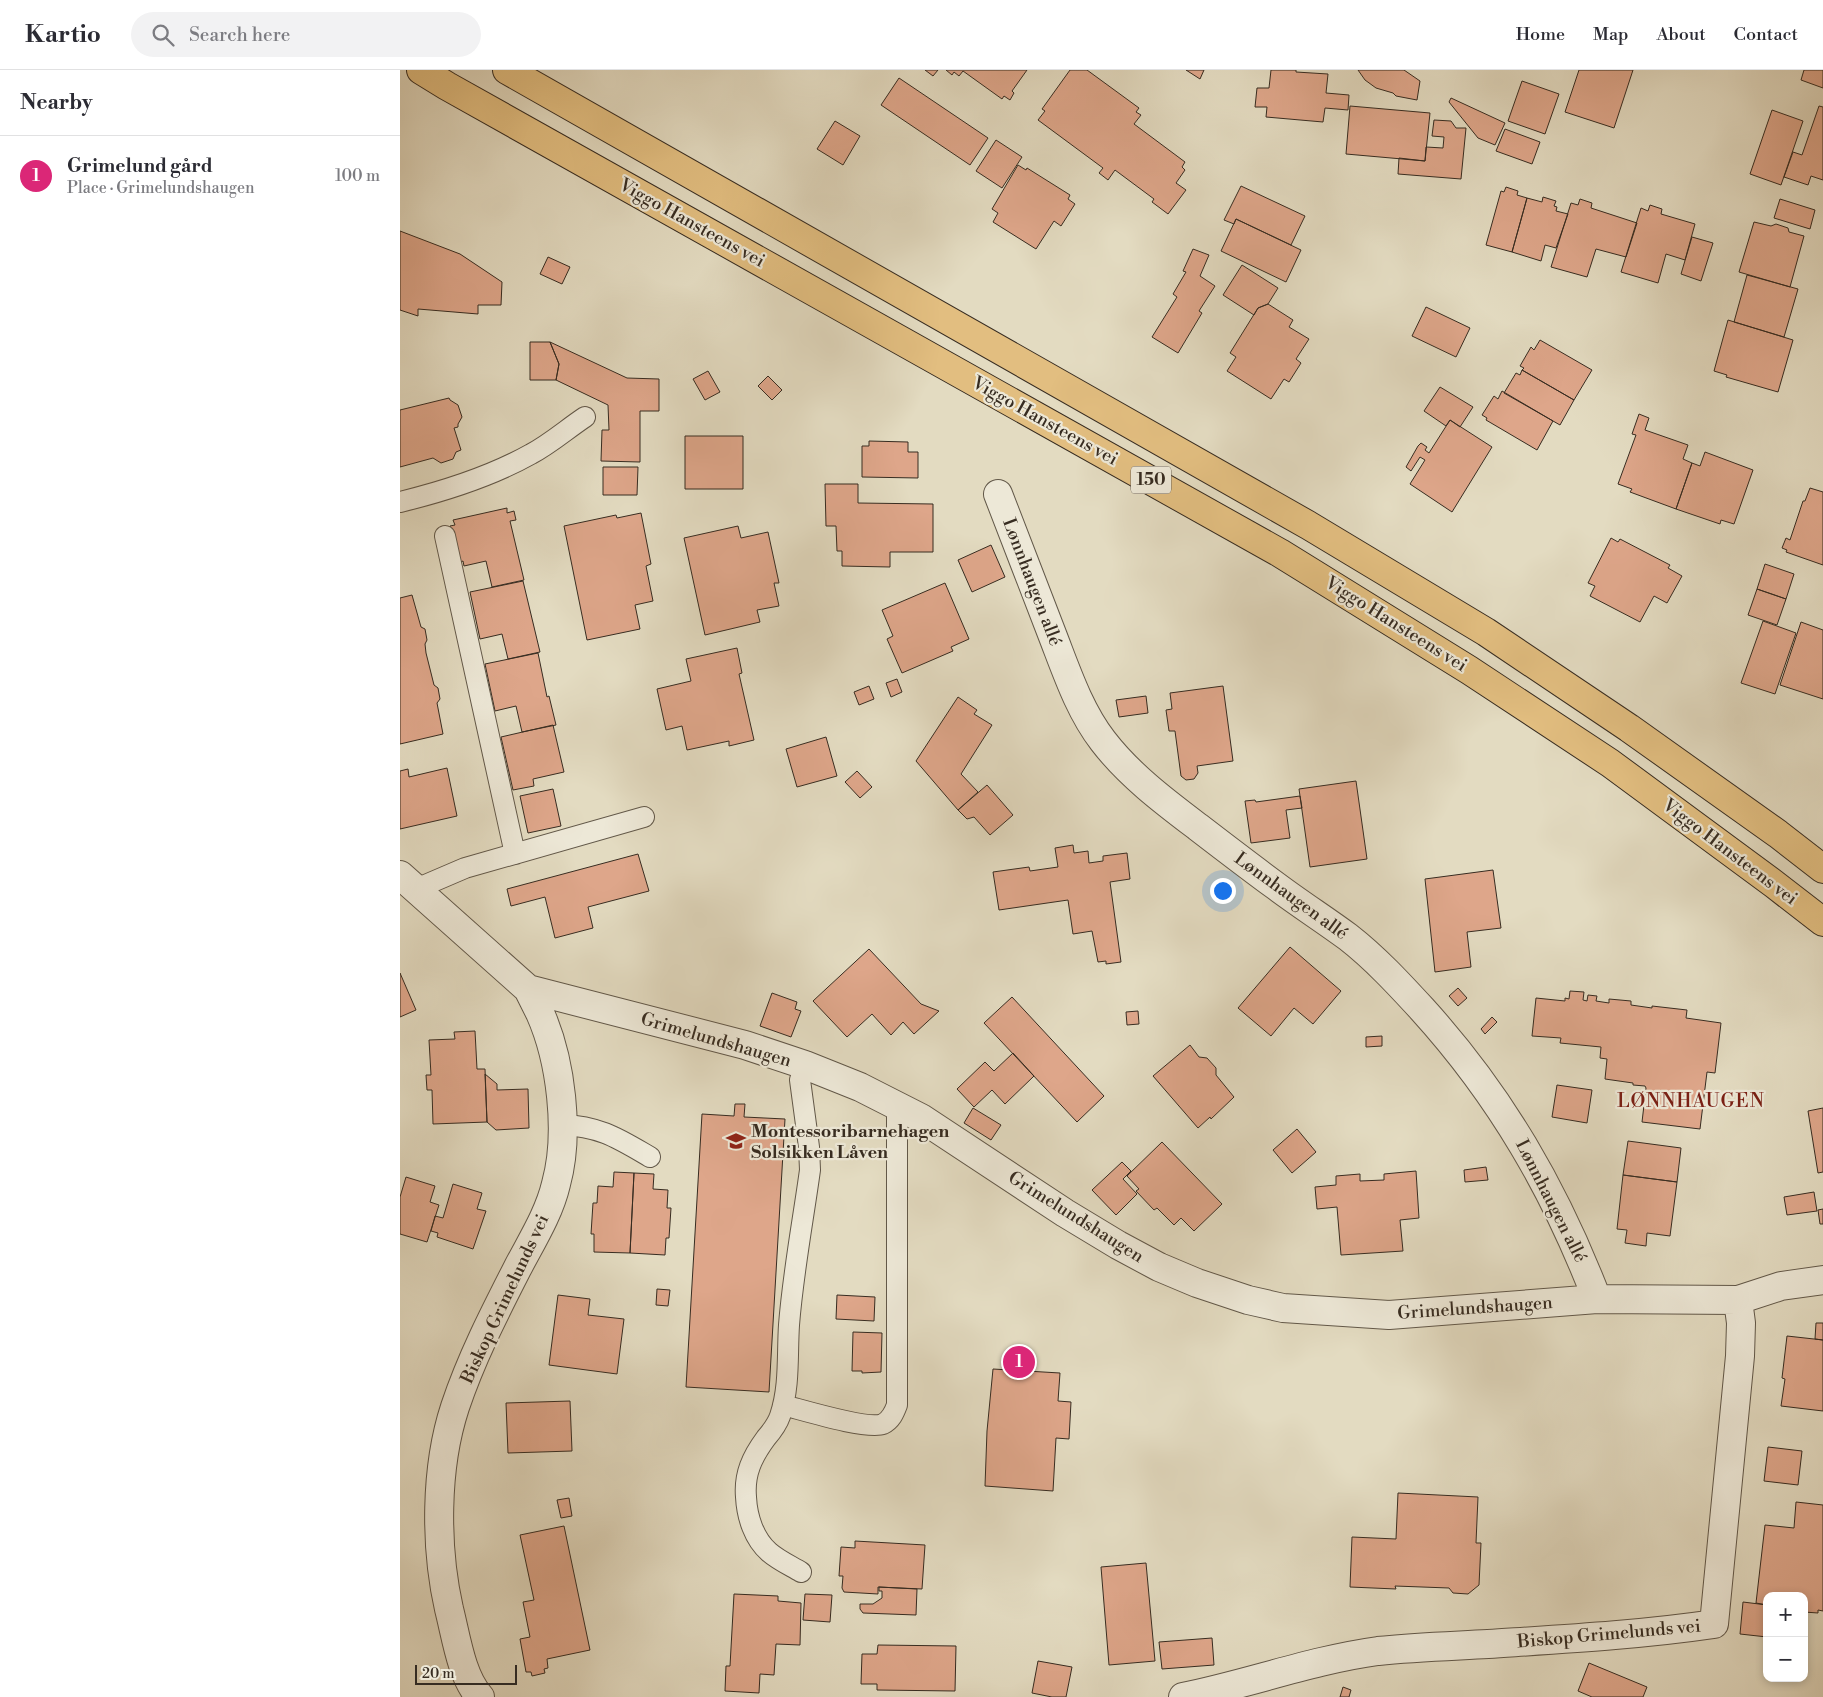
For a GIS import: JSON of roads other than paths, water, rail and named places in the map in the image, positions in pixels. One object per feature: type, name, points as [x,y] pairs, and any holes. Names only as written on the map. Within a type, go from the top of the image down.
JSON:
[{"type":"highway","name":"Viggo Hansteens vei","points":[[421,70],[1280,553],[1469,670],[1610,763],[1823,922]]},
{"type":"highway","name":"150","points":[[507,70],[1308,525],[1486,632],[1629,728],[1778,834],[1823,869]]},
{"type":"street","name":"Lønnhaugen allé","points":[[998,494],[1071,683],[1100,738],[1136,776],[1176,810],[1275,886],[1350,938],[1389,973],[1440,1029],[1477,1074],[1526,1147],[1564,1223],[1597,1299]]},
{"type":"street","name":"Grimelundshaugen","points":[[408,882],[528,990],[745,1045],[805,1065],[860,1087],[921,1118],[1065,1213],[1158,1267],[1196,1283],[1248,1300],[1283,1308],[1389,1315],[1597,1299],[1738,1300],[1781,1286],[1823,1280]]},
{"type":"street","name":"Biskop Grimelunds vei","points":[[480,1697],[474,1691],[460,1653],[442,1568],[439,1511],[441,1475],[446,1442],[455,1408],[473,1360],[491,1319],[547,1212],[557,1183],[562,1125],[560,1096],[552,1052],[540,1013],[528,990]]},
{"type":"street","name":"Biskop Grimelunds vei","points":[[1183,1697],[1218,1690],[1329,1660],[1378,1652],[1666,1632],[1714,1624],[1740,1356],[1741,1323],[1738,1300]]},
{"type":"lane","points":[[400,502],[466,484],[499,471],[532,454],[585,417]]},
{"type":"lane","points":[[445,536],[515,854]]},
{"type":"lane","points":[[408,882],[465,868],[644,817]]},
{"type":"lane","points":[[801,1572],[770,1553],[761,1544],[750,1522],[745,1480],[757,1451],[778,1423],[788,1380],[789,1325],[810,1170],[809,1147],[800,1080],[805,1065]]},
{"type":"lane","points":[[783,1405],[864,1425],[882,1424],[892,1417],[897,1406],[897,1105]]},
{"type":"lane","points":[[562,1125],[579,1125],[605,1132],[650,1157]]},
{"type":"place","name":"Montessoribarnehagen Solsikken Låven","points":[[736,1141]]},
{"type":"place","name":"Grimelund gård","points":[[1019,1362]]},
{"type":"district","name":"LØNNHAUGEN","points":[[1691,1101]]}]
